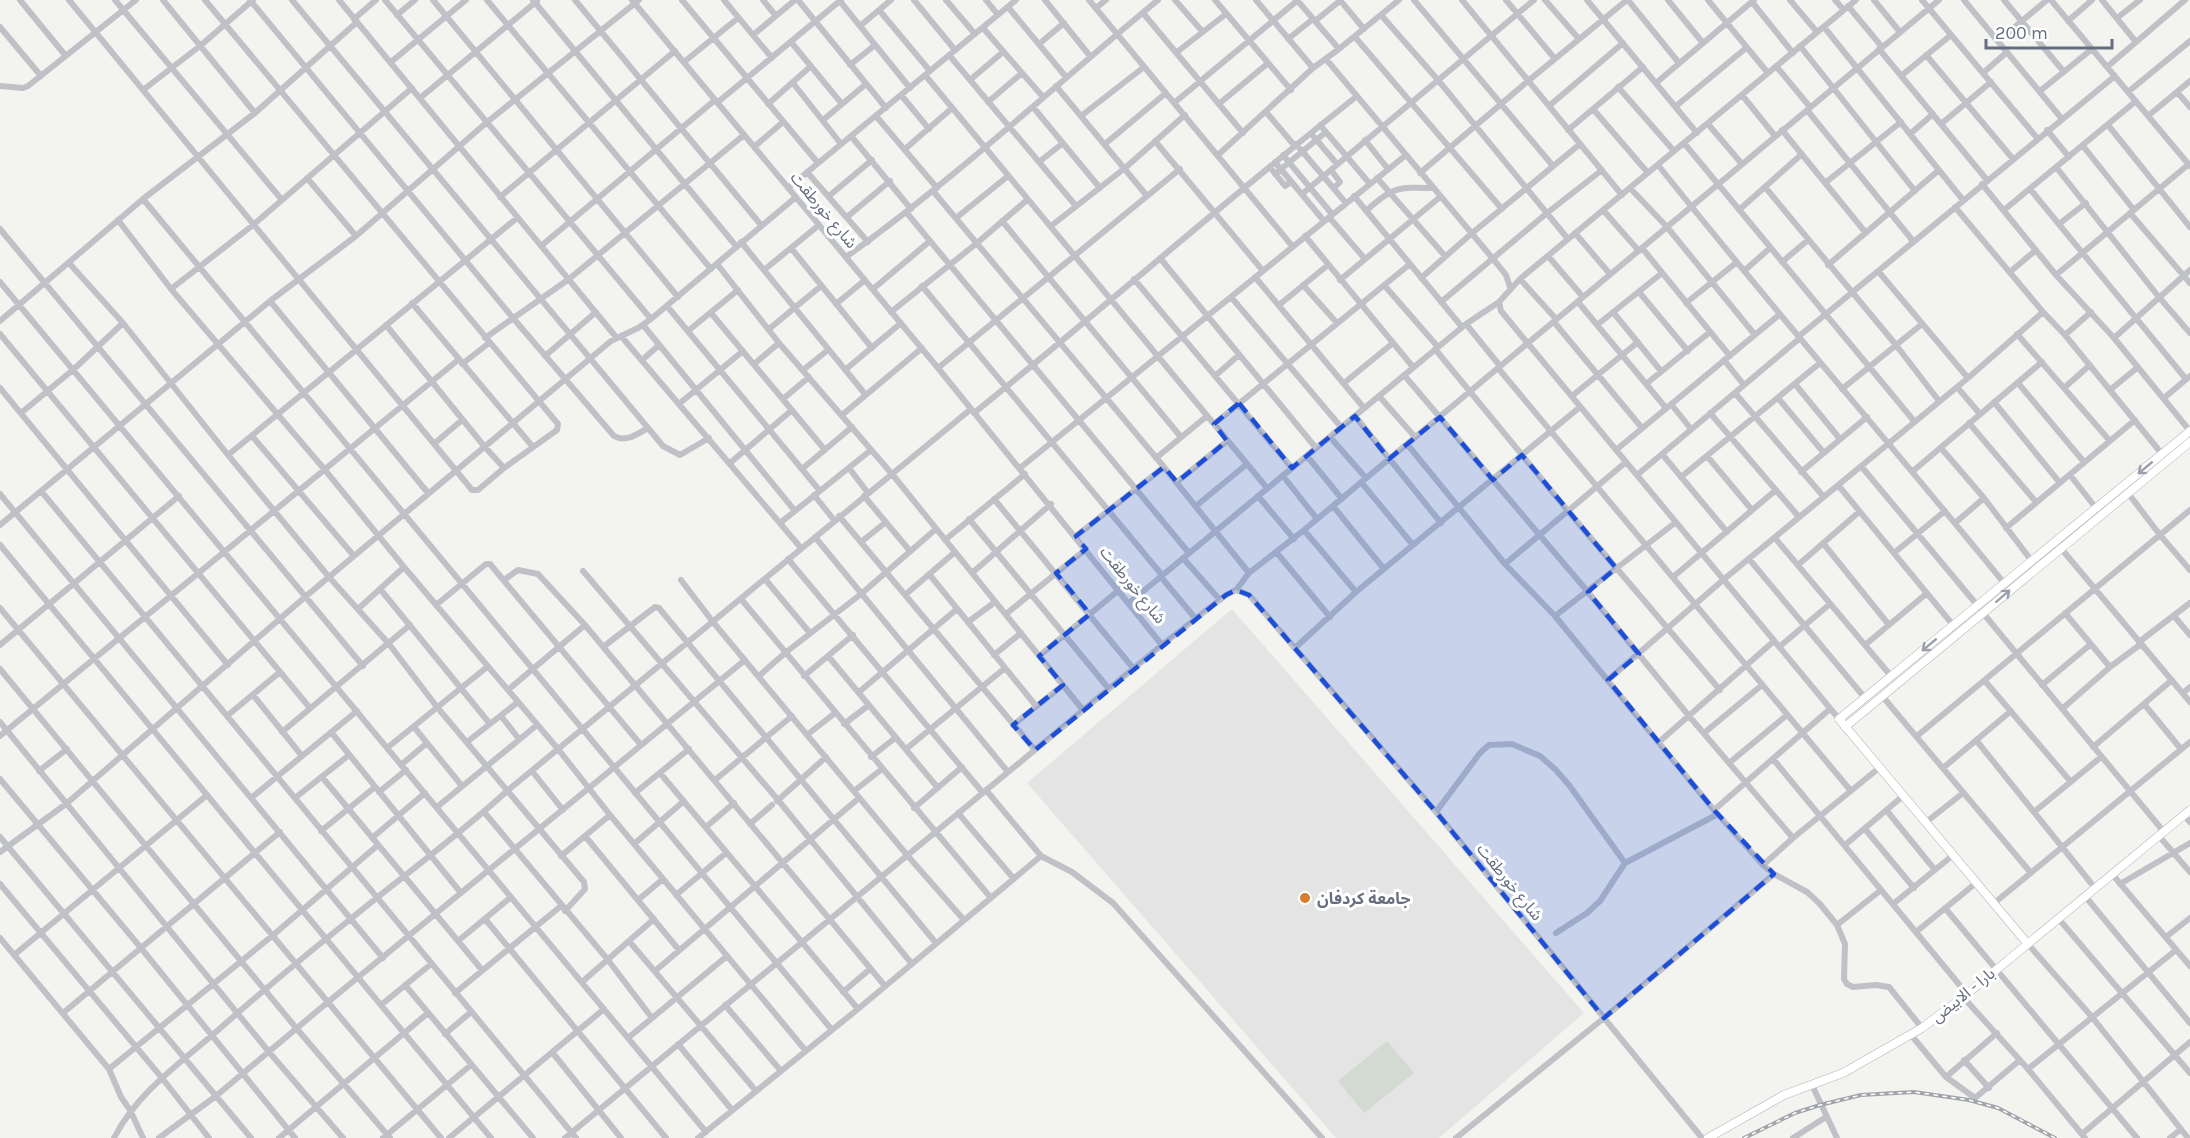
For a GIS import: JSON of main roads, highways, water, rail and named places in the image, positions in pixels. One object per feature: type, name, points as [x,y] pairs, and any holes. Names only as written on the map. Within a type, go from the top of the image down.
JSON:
[{"type":"main road","points":[[2027,943],[1839,719],[2190,431]]},
{"type":"main road","points":[[1845,727],[2190,442]]},
{"type":"main road","name":"بارا - الابيض","points":[[1708,1138],[1774,1100],[1843,1073],[1922,1028],[2187,812]]},
{"type":"railway","points":[[1744,1138],[1795,1113],[1820,1105],[1861,1095],[1914,1092],[1969,1100],[1998,1108],[2055,1138]]},
{"type":"place","name":"جامعة كردفان","points":[[1305,898]]}]
